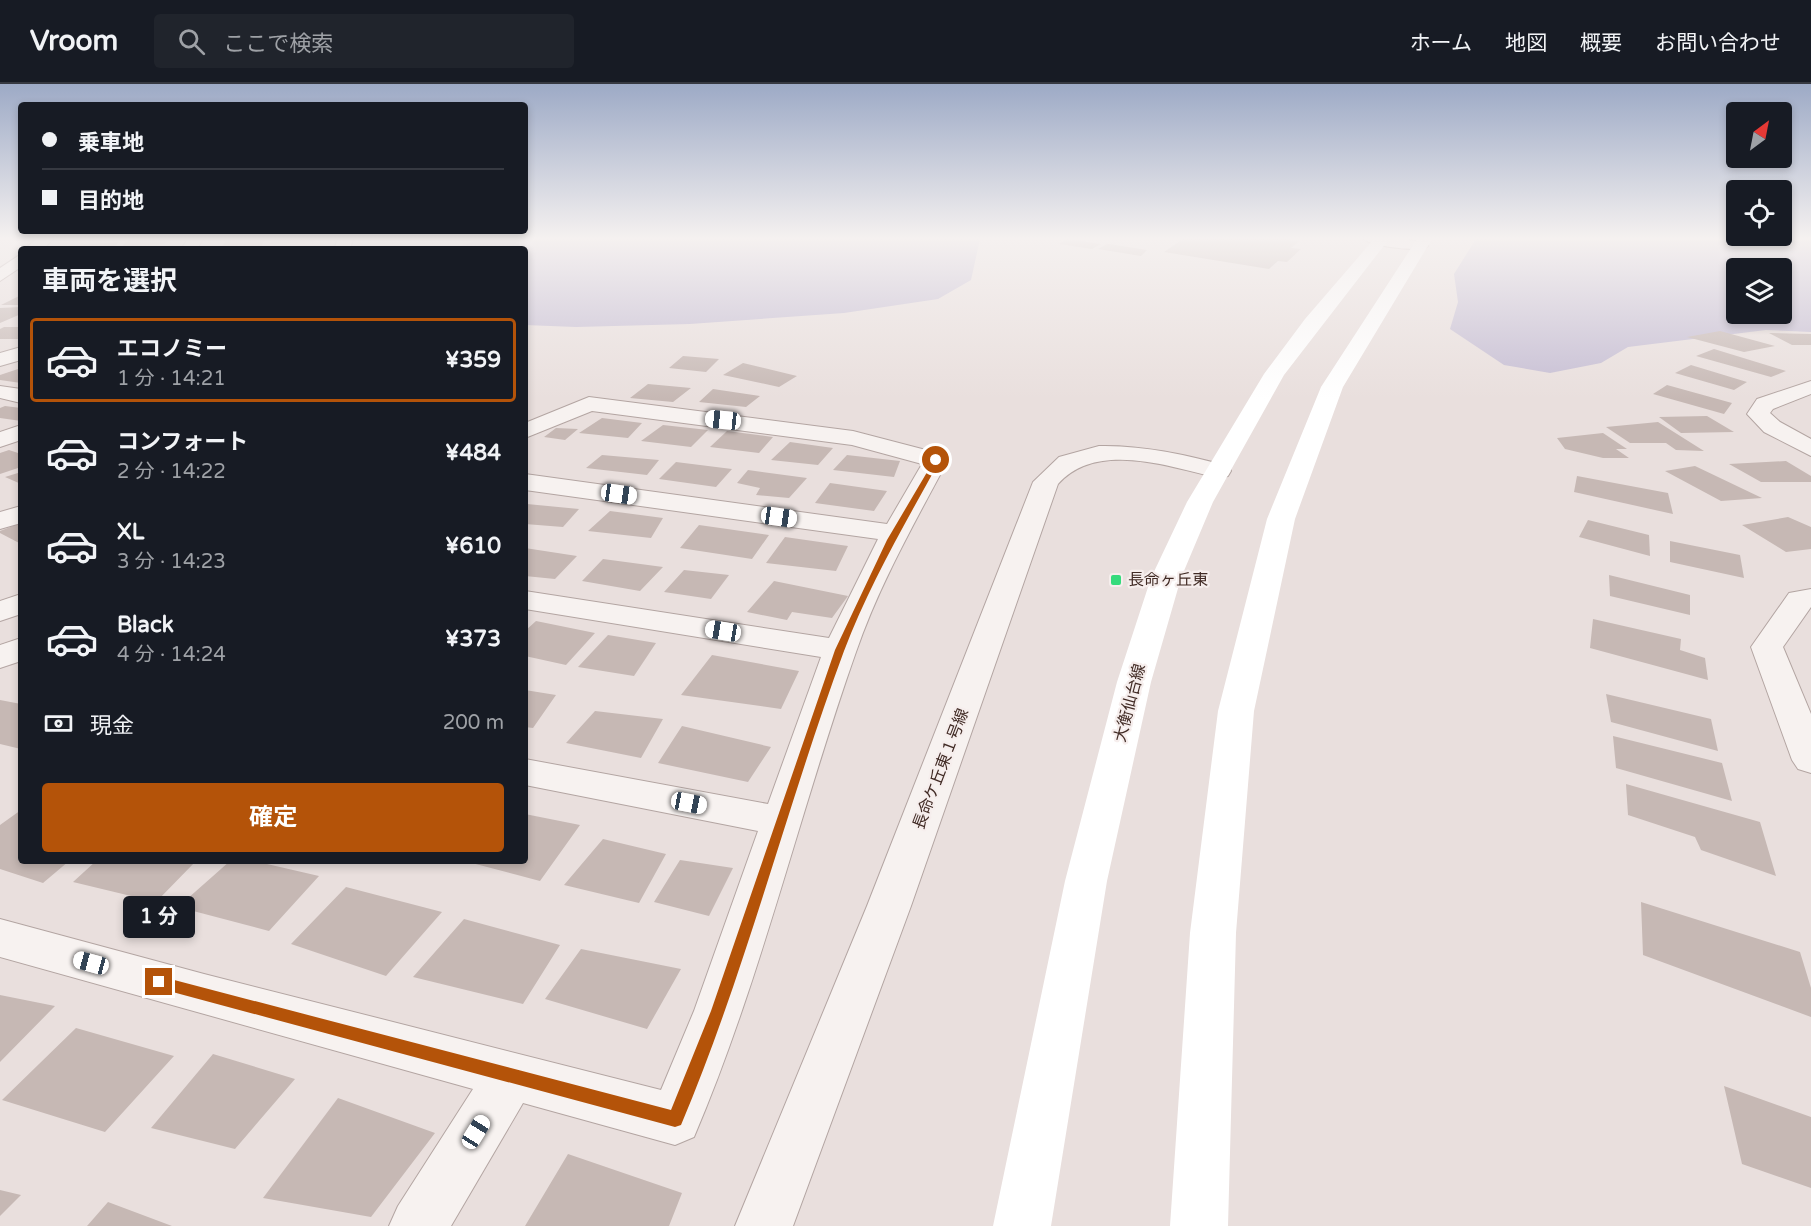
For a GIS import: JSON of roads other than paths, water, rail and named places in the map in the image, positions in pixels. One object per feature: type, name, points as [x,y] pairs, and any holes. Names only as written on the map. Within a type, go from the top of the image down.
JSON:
[{"type":"main road","name":"大衡仙台線","points":[[1022,1226],[1086,881],[1134,682],[1166,578],[1200,502],[1274,374],[1336,292]]},
{"type":"main road","points":[[1199,1226],[1214,933],[1236,711],[1281,519],[1328,398],[1392,292]]},
{"type":"street","points":[[0,360],[18,353]]},
{"type":"street","points":[[1811,387],[1765,404],[1758,414],[1772,427],[1811,449]]},
{"type":"street","points":[[0,392],[18,395]]},
{"type":"street","points":[[0,938],[204,995],[675,1119],[718,1011],[840,650],[895,533],[936,460],[853,438],[589,404],[528,431]]},
{"type":"street","points":[[0,440],[18,433]]},
{"type":"street","name":"長命ケ丘東１号線","points":[[764,1226],[894,894],[1046,482],[1059,468],[1083,456],[1094,455],[1117,454],[1219,471]]},
{"type":"street","points":[[528,482],[895,533]]},
{"type":"street","points":[[0,521],[18,515]]},
{"type":"street","points":[[1811,598],[1800,599],[1767,647],[1811,760]]},
{"type":"street","points":[[528,600],[840,650]]},
{"type":"street","points":[[0,612],[18,604]]},
{"type":"street","points":[[0,658],[18,649]]},
{"type":"street","points":[[0,671],[18,674]]},
{"type":"street","points":[[528,773],[783,821]]},
{"type":"street","points":[[418,1226],[511,1075]]},
{"type":"place","name":"長命ヶ丘東","points":[[1116,580]]}]
